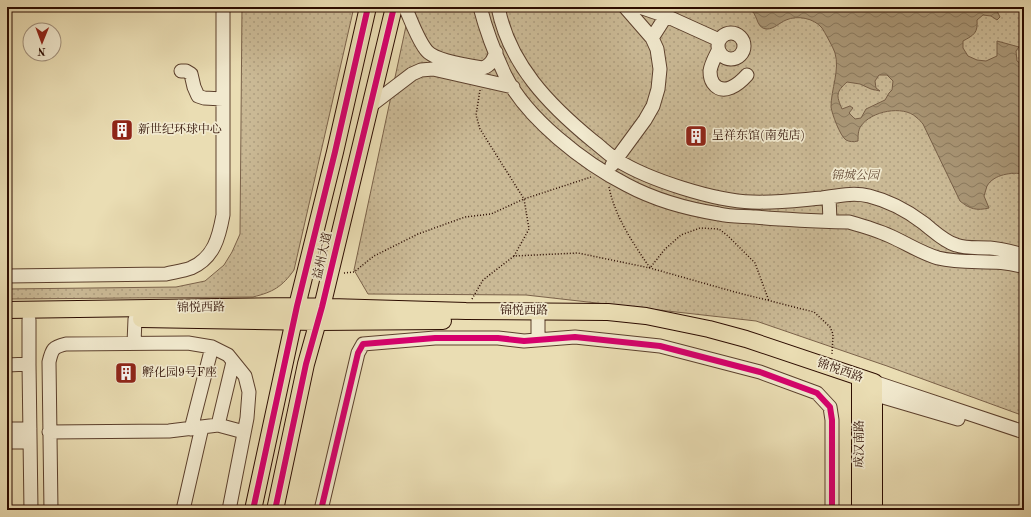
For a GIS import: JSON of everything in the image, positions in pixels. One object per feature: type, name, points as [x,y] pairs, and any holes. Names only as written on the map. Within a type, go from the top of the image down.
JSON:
[{"type":"main road","name":"益州大道","points":[[253,510],[297,306],[335,152],[368,7]]},
{"type":"main road","name":"益州大道","points":[[275,510],[306,364],[330,274],[394,7]]},
{"type":"main road","name":"锦悦西路","points":[[7,310],[297,306],[320,314],[608,321],[678,332],[743,348],[867,386]]},
{"type":"main road","name":"锦悦西路","points":[[7,320],[135,319],[294,322],[320,314],[466,311],[608,312],[646,316],[709,329],[746,339],[831,368],[867,386]]},
{"type":"main road","name":"成汉南路","points":[[860,510],[867,386]]},
{"type":"main road","name":"成汉南路","points":[[867,386],[874,510]]},
{"type":"street","points":[[7,276],[166,274],[191,268],[208,256],[218,238],[223,215],[223,7]]},
{"type":"street","points":[[405,7],[423,45],[428,52],[437,57],[483,68],[492,62],[496,52]]},
{"type":"street","points":[[480,7],[506,75],[522,101],[554,134],[576,153],[627,186],[690,208],[721,215],[849,222],[891,236],[916,249],[936,257],[952,261],[1002,262],[1024,267]]},
{"type":"street","points":[[498,7],[501,20],[515,56],[538,89],[580,130],[616,160],[631,168],[670,184],[726,199],[751,202],[782,202],[853,194],[867,196],[886,201],[904,209],[944,240],[955,245],[967,248],[989,248],[1024,255]]},
{"type":"street","points":[[605,172],[616,160],[653,106],[658,89],[660,69],[657,49],[652,38],[626,7]]},
{"type":"street","points":[[640,7],[666,16],[719,45],[710,72],[711,78],[718,88],[723,90],[730,88],[739,83],[747,75]]},
{"type":"street","points":[[652,38],[666,16]]},
{"type":"street","points":[[370,106],[412,74],[421,70],[433,68],[513,87]]},
{"type":"street","points":[[181,71],[186,71],[191,74],[198,96],[204,98],[223,99]]},
{"type":"street","points":[[829,197],[830,221]]},
{"type":"street","points":[[989,248],[989,261]]},
{"type":"street","points":[[134,343],[135,319]]},
{"type":"street","points":[[29,320],[31,510]]},
{"type":"street","points":[[538,320],[538,340]]},
{"type":"street","points":[[321,510],[358,353],[362,344],[435,338],[498,338],[524,341],[575,337],[660,346],[760,372],[817,393],[830,407],[832,420],[832,510]]},
{"type":"street","points":[[51,510],[49,362],[51,352],[57,347],[66,344],[134,343],[188,343],[212,347],[228,355],[244,376],[249,392],[244,432],[229,510]]},
{"type":"street","points":[[183,510],[212,347]]},
{"type":"street","points":[[218,425],[233,362]]},
{"type":"street","points":[[7,365],[29,364]]},
{"type":"street","name":"锦悦西路","points":[[867,386],[1024,432]]},
{"type":"street","name":"锦悦西路","points":[[867,386],[1024,439]]},
{"type":"street","points":[[50,432],[169,431],[218,425],[244,432]]},
{"type":"street","points":[[7,429],[30,429]]},
{"type":"street","points":[[7,442],[30,442]]},
{"type":"path","points":[[466,311],[483,280],[514,256],[529,229],[524,199],[480,129],[476,115],[481,80]]},
{"type":"path","points":[[330,274],[354,272],[374,256],[418,234],[465,217],[491,214],[524,199],[605,172],[611,196],[627,233],[650,268]]},
{"type":"path","points":[[650,268],[665,248],[681,236],[700,228],[719,229],[755,263],[769,301]]},
{"type":"path","points":[[514,256],[578,253],[650,268],[814,312],[830,327],[833,334],[831,368]]},
{"type":"green space","points":[[242,7],[354,7],[294,270],[290,276],[272,291],[253,297],[7,299],[7,289],[176,287],[205,281],[224,265],[240,234]]},
{"type":"green space","name":"锦城公园","points":[[410,7],[1024,7],[1024,416],[887,366],[756,321],[526,295],[368,294],[354,270]]},
{"type":"water","points":[[743,7],[995,7],[1000,17],[997,20],[991,16],[983,15],[977,20],[976,31],[973,35],[963,41],[963,48],[968,56],[977,60],[986,61],[997,56],[997,41],[1019,47],[1016,51],[1017,61],[1024,66],[1024,174],[1014,173],[999,176],[994,179],[987,186],[984,196],[989,208],[973,209],[960,201],[923,124],[910,113],[903,111],[887,111],[879,113],[861,126],[858,141],[852,142],[846,140],[839,130],[831,107],[836,73],[836,59],[834,51],[822,28],[815,22],[805,18],[790,18],[772,28],[767,29],[759,25],[752,11],[743,9]],"holes":[[[879,75],[887,75],[893,81],[892,90],[885,100],[866,109],[861,118],[855,119],[849,113],[853,108],[850,106],[842,109],[838,94],[847,82],[860,84],[880,91],[876,88],[875,81]]]},
{"type":"cycle path","points":[[253,510],[297,306],[335,152],[368,7]]},
{"type":"cycle path","points":[[275,510],[306,364],[322,307],[394,7]]},
{"type":"cycle path","points":[[321,510],[358,353],[363,344],[435,338],[498,338],[524,341],[575,337],[660,346],[760,372],[817,393],[830,407],[832,420],[832,510]]},
{"type":"place","name":"新世纪环球中心","points":[[122,130]]},
{"type":"place","name":"呈祥东馆(南苑店)","points":[[696,136]]},
{"type":"place","name":"孵化园9号F座","points":[[126,373]]}]
